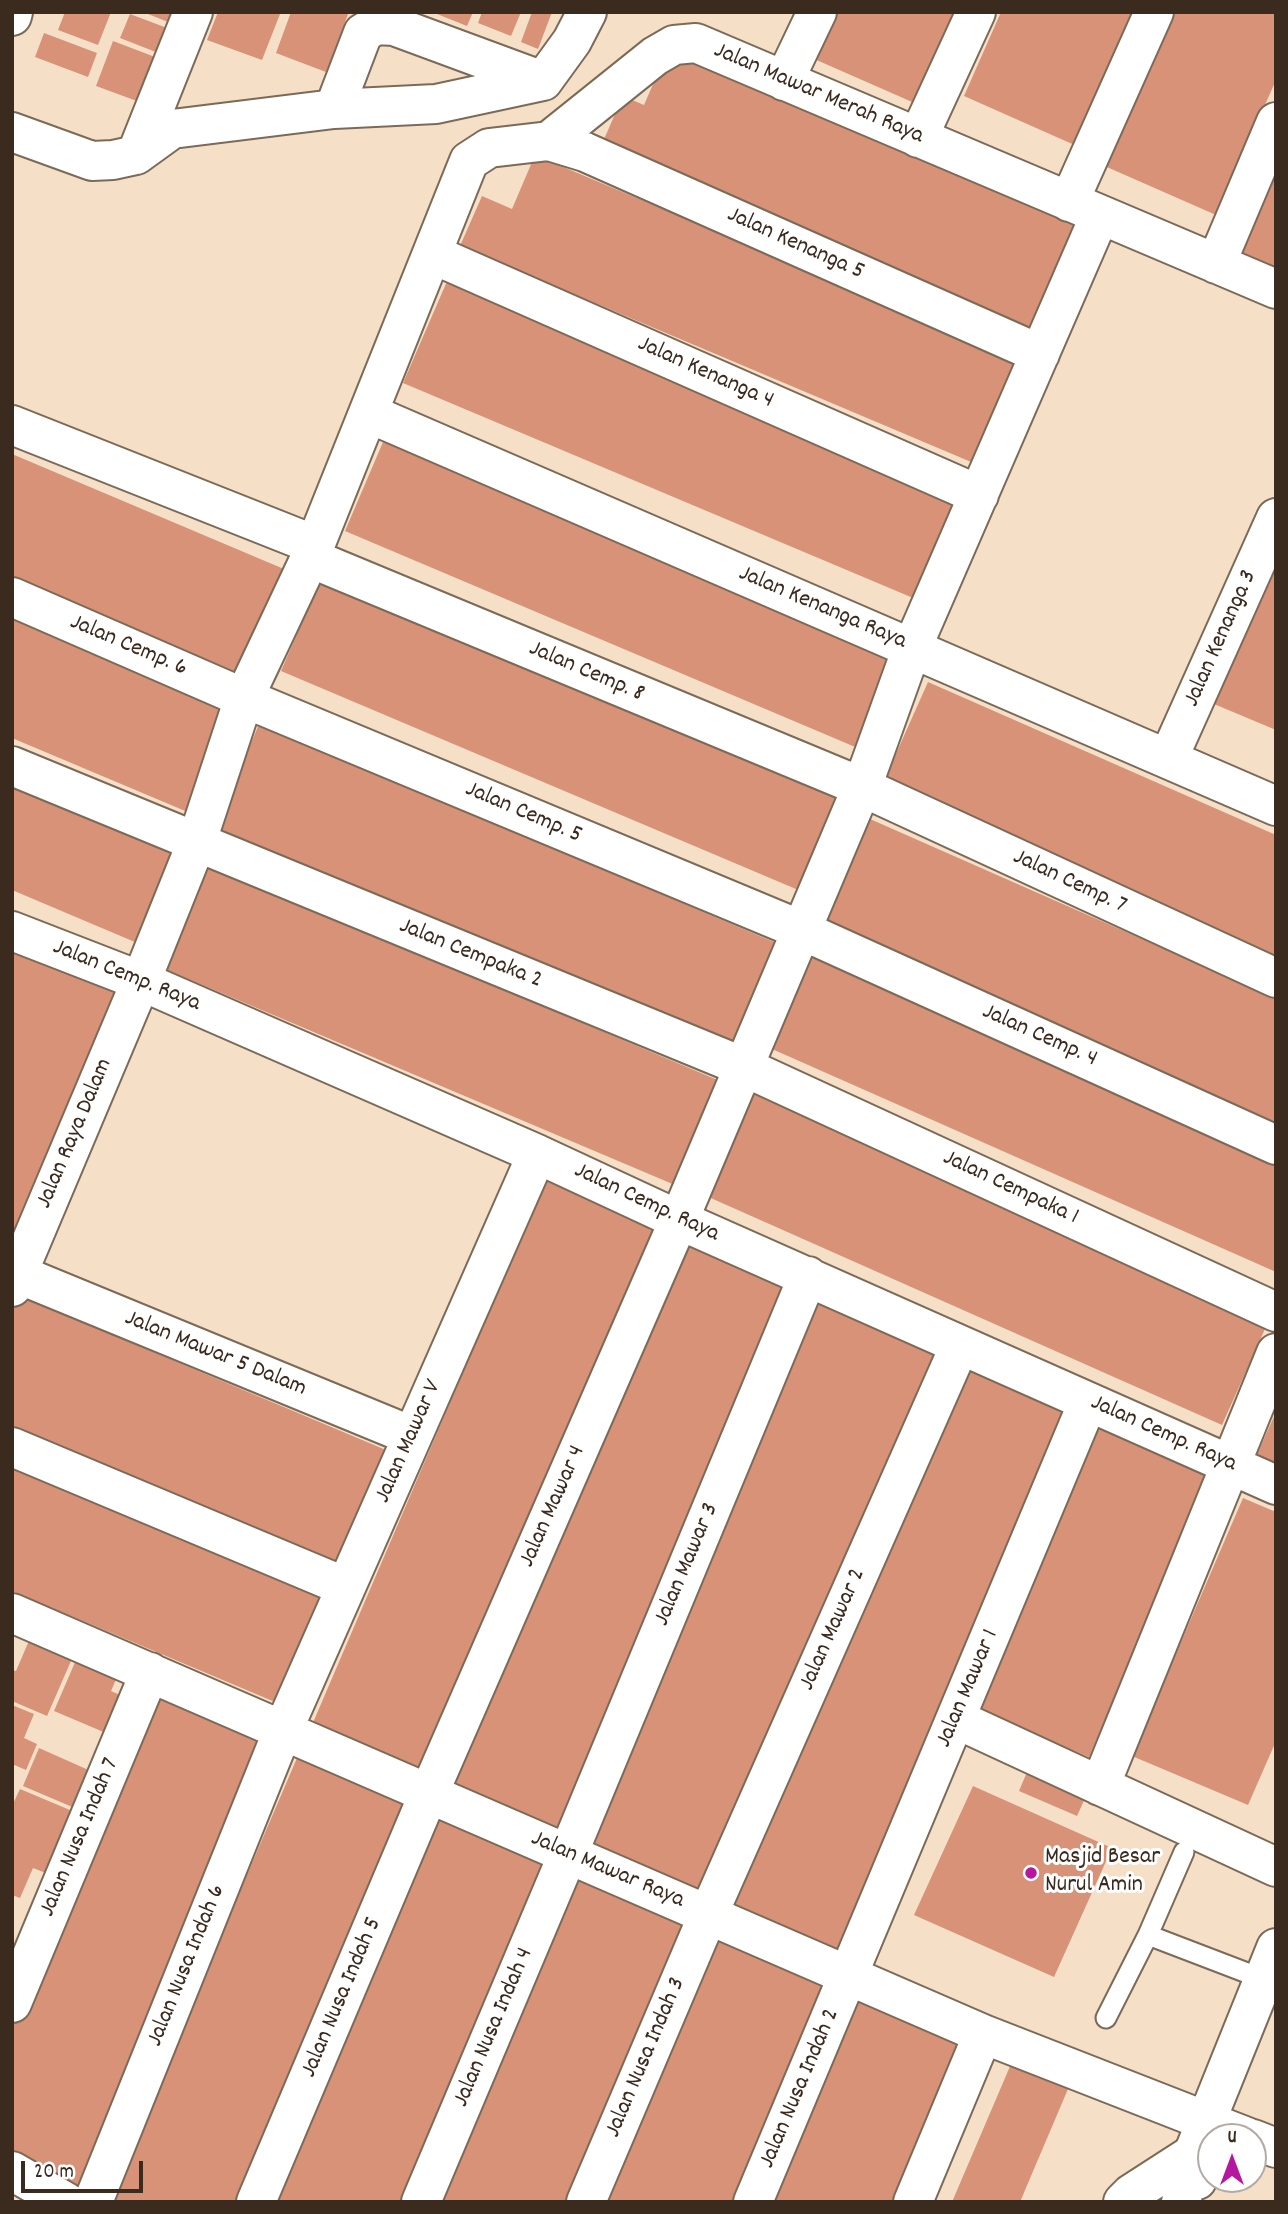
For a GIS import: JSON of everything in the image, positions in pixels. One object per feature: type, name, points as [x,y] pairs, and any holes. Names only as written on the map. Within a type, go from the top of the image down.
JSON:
[{"type":"street","points":[[136,155],[193,12]]},
{"type":"street","points":[[12,132],[92,161],[113,160],[136,155],[172,129],[334,108],[436,104],[543,81],[572,41],[587,12]]},
{"type":"street","points":[[784,81],[817,12]]},
{"type":"street","points":[[918,138],[976,12]]},
{"type":"street","name":"Jalan Mawar 4","points":[[429,1793],[679,1220],[862,787],[912,648],[1041,354],[1085,208],[1154,12]]},
{"type":"street","points":[[334,108],[363,33],[376,25],[394,26],[543,81]]},
{"type":"street","name":"Jalan Mawar Merah Raya","points":[[549,141],[655,56],[674,46],[696,43],[1276,289]]},
{"type":"street","points":[[1216,264],[1276,122]]},
{"type":"street","points":[[432,254],[469,161],[489,148],[549,141]]},
{"type":"street","name":"Jalan Kenanga 5","points":[[549,141],[585,152],[1041,354]]},
{"type":"street","name":"Jalan Raya Dalam","points":[[15,1280],[141,981],[195,844],[244,698],[313,551],[432,254]]},
{"type":"street","name":"Jalan Kenanga 4","points":[[432,254],[979,495]]},
{"type":"street","name":"Jalan Kenanga Raya","points":[[368,413],[1276,806]]},
{"type":"street","name":"Jalan Cemp. 8","points":[[12,425],[862,787]]},
{"type":"street","name":"Jalan Kenanga 3","points":[[1168,760],[1276,518]]},
{"type":"street","name":"Jalan Cemp. 6","points":[[12,597],[244,698]]},
{"type":"street","name":"Jalan Cemp. 5","points":[[244,698],[802,930]]},
{"type":"street","name":"Jalan Cempaka 2","points":[[12,766],[195,844],[744,1067]]},
{"type":"street","name":"Jalan Cemp. 7","points":[[862,787],[1276,978]]},
{"type":"street","name":"Jalan Cemp. 4","points":[[802,930],[1276,1145]]},
{"type":"street","name":"Jalan Cemp. Raya","points":[[12,931],[141,981],[537,1154],[679,1220],[1276,1485]]},
{"type":"street","name":"Jalan Cempaka 1","points":[[744,1067],[1276,1312]]},
{"type":"street","name":"Jalan Mawar V","points":[[283,1730],[537,1154]]},
{"type":"street","name":"Jalan Mawar 3","points":[[568,1854],[808,1276]]},
{"type":"street","name":"Jalan Mawar 5 Dalam","points":[[15,1280],[412,1436]]},
{"type":"street","name":"Jalan Mawar 2","points":[[708,1915],[960,1345]]},
{"type":"street","points":[[1100,1786],[1276,1353]]},
{"type":"street","name":"Jalan Mawar 1","points":[[848,1976],[1088,1402]]},
{"type":"street","points":[[12,1447],[346,1587]]},
{"type":"street","name":"Jalan Mawar Raya","points":[[14,1617],[150,1672],[984,2034],[1197,2136]]},
{"type":"street","name":"Jalan Nusa Indah 7","points":[[12,2003],[150,1672]]},
{"type":"street","points":[[956,1719],[1276,1867]]},
{"type":"street","name":"Jalan Nusa Indah 6","points":[[93,2202],[283,1730]]},
{"type":"street","name":"Jalan Nusa Indah 5","points":[[256,2202],[429,1793]]},
{"type":"street","name":"Jalan Nusa Indah 4","points":[[421,2202],[568,1854]]},
{"type":"street","name":"Jalan Nusa Indah 3","points":[[586,2202],[708,1915]]},
{"type":"street","points":[[1205,2123],[1270,1963]]},
{"type":"street","name":"Jalan Nusa Indah 2","points":[[753,2202],[848,1976]]},
{"type":"street","points":[[913,2202],[984,2034]]},
{"type":"street","points":[[1123,2202],[1197,2139]]},
{"type":"street","points":[[1157,2202],[1197,2140]]},
{"type":"street","points":[[1181,2202],[1197,2144]]},
{"type":"street","points":[[12,2171],[66,2202]]},
{"type":"lane","points":[[1106,2018],[1148,1935],[1185,1852]]},
{"type":"lane","points":[[1148,1935],[1270,1963]]},
{"type":"building","points":[[65,12],[111,12],[98,45],[58,30]]},
{"type":"building","points":[[143,12],[177,12],[173,24]]},
{"type":"building","points":[[218,12],[280,14],[262,60],[207,40]]},
{"type":"building","points":[[291,12],[348,14],[326,72],[276,53]]},
{"type":"building","points":[[432,12],[473,12],[467,26]]},
{"type":"building","points":[[482,12],[521,12],[511,36],[478,23]]},
{"type":"building","points":[[532,12],[552,12],[538,49],[521,42]]},
{"type":"building","points":[[833,12],[971,12],[928,109],[812,58]]},
{"type":"building","points":[[1001,12],[1139,12],[1079,147],[964,96]]},
{"type":"building","points":[[1169,12],[1276,12],[1276,80],[1216,215],[1100,164]]},
{"type":"building","points":[[130,14],[175,31],[166,56],[120,38]]},
{"type":"building","points":[[44,33],[97,53],[88,77],[35,57]]},
{"type":"building","points":[[113,41],[163,60],[145,104],[96,86]]},
{"type":"building","points":[[667,52],[1085,228],[1041,332],[601,146],[623,96],[644,105]]},
{"type":"building","points":[[1276,150],[1276,267],[1232,248]]},
{"type":"building","points":[[535,155],[1027,363],[983,467],[460,246],[482,196],[512,209]]},
{"type":"building","points":[[448,279],[970,500],[925,603],[403,383]]},
{"type":"building","points":[[389,428],[910,650],[867,752],[345,531]]},
{"type":"building","points":[[12,454],[291,572],[246,676],[12,577]]},
{"type":"building","points":[[1276,561],[1276,730],[1214,704]]},
{"type":"building","points":[[326,568],[848,788],[803,892],[281,671]]},
{"type":"building","points":[[12,616],[235,709],[190,813],[12,738]]},
{"type":"building","points":[[928,682],[1276,835],[1276,959],[882,785]]},
{"type":"building","points":[[259,724],[781,945],[737,1049],[215,828]]},
{"type":"building","points":[[12,768],[194,844],[149,948],[12,890]]},
{"type":"building","points":[[870,819],[1276,998],[1276,1122],[824,922]]},
{"type":"building","points":[[204,863],[727,1084],[682,1188],[160,967]]},
{"type":"building","points":[[818,945],[1276,1148],[1276,1272],[772,1049]]},
{"type":"building","points":[[12,947],[117,992],[12,1237]]},
{"type":"building","points":[[750,1092],[1268,1322],[1222,1425],[704,1195]]},
{"type":"building","points":[[547,1176],[663,1225],[428,1774],[312,1725]]},
{"type":"building","points":[[681,1242],[796,1292],[562,1840],[446,1791]]},
{"type":"building","points":[[823,1294],[939,1343],[704,1891],[589,1842]]},
{"type":"building","points":[[20,1296],[386,1450],[338,1563],[12,1426],[12,1313]]},
{"type":"building","points":[[958,1359],[1073,1408],[839,1956],[723,1907]]},
{"type":"building","points":[[1099,1412],[1215,1461],[1089,1757],[973,1708]]},
{"type":"building","points":[[1276,1412],[1276,1468],[1255,1459]]},
{"type":"building","points":[[12,1457],[331,1592],[282,1705],[12,1591]]},
{"type":"building","points":[[1243,1498],[1276,1512],[1276,1741],[1248,1805],[1132,1756]]},
{"type":"building","points":[[31,1636],[74,1654],[47,1716],[12,1701],[12,1670],[16,1671]]},
{"type":"building","points":[[79,1653],[120,1670],[111,1691],[129,1699],[113,1736],[54,1711]]},
{"type":"building","points":[[155,1695],[271,1744],[81,2188],[12,2159],[12,2029]]},
{"type":"building","points":[[12,1705],[34,1714],[24,1738],[37,1744],[26,1770],[12,1764]]},
{"type":"building","points":[[39,1748],[93,1772],[77,1809],[23,1786]]},
{"type":"building","points":[[297,1758],[413,1807],[244,2202],[107,2202]]},
{"type":"building","points":[[1032,1760],[1091,1785],[1077,1816],[1019,1791]]},
{"type":"building","points":[[973,1786],[1112,1848],[1054,1977],[914,1915]]},
{"type":"building","points":[[20,1789],[77,1813],[51,1875],[33,1868],[20,1898],[12,1895],[12,1806]]},
{"type":"building","points":[[435,1814],[551,1863],[406,2202],[269,2202]]},
{"type":"building","points":[[577,1869],[693,1919],[571,2202],[435,2202]]},
{"type":"building","points":[[711,1937],[827,1987],[735,2202],[598,2202]]},
{"type":"building","points":[[854,2000],[970,2049],[904,2202],[767,2202]]},
{"type":"building","points":[[1011,2064],[1068,2089],[1020,2202],[952,2202]]},
{"type":"place","name":"Masjid Besar Nurul Amin","points":[[1031,1873]]}]
